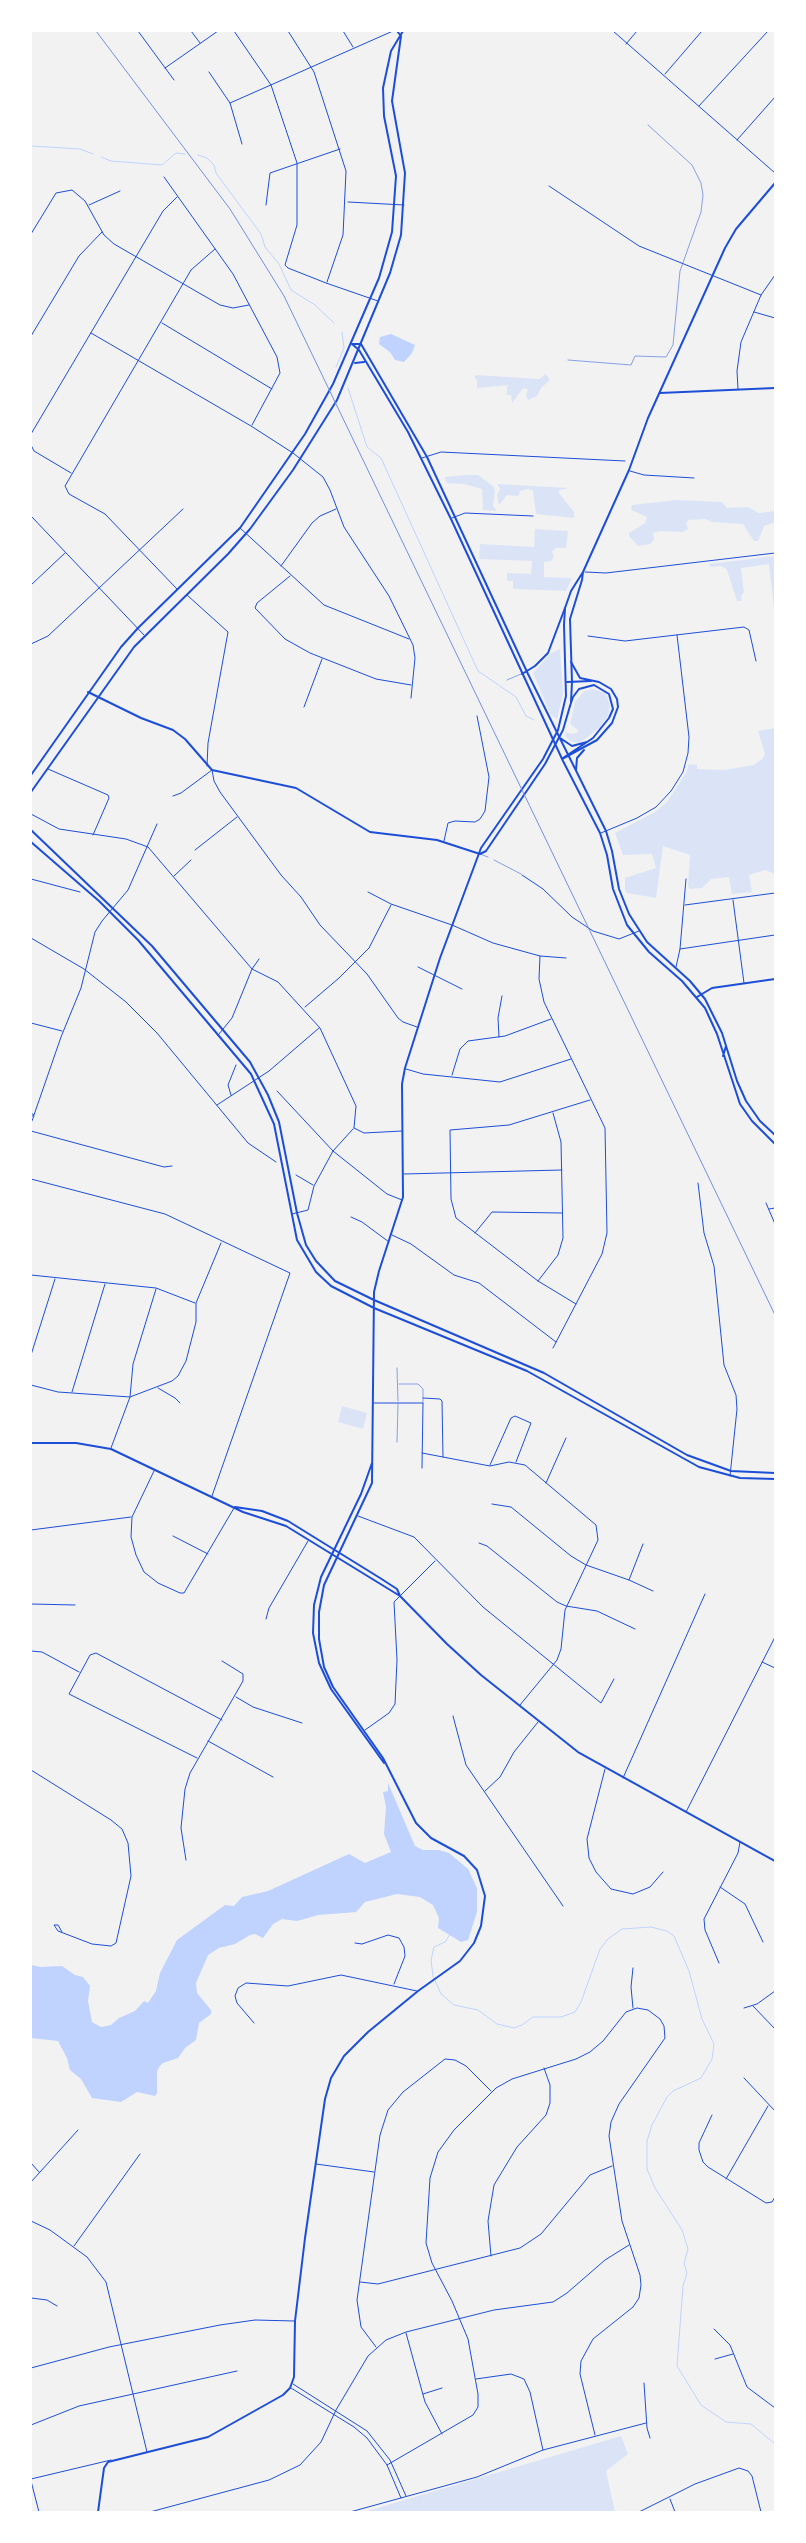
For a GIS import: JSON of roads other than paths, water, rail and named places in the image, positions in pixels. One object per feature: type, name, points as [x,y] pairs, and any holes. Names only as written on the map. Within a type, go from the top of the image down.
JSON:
[{"type":"main road","points":[[31,792],[97,697],[144,635],[246,534],[300,459],[330,413],[379,302],[399,246],[404,205],[404,162],[394,123],[392,101],[401,36],[397,31]]},
{"type":"main road","points":[[31,775],[88,692],[138,628],[240,528],[293,453],[334,384],[352,344],[387,252],[396,204],[396,176],[384,116],[383,91],[386,65],[391,51],[403,31]]},
{"type":"main road","points":[[570,706],[572,682],[570,619],[583,572],[629,470],[640,438],[712,274],[730,238],[775,183]]},
{"type":"main road","points":[[352,344],[361,344]]},
{"type":"main road","points":[[352,344],[359,350],[422,458],[451,518],[562,759],[600,833],[618,903],[633,934],[649,952],[697,996],[711,1020],[740,1104],[752,1121],[775,1144]]},
{"type":"main road","points":[[361,344],[427,456],[527,671],[606,831],[619,889],[638,931],[654,949],[701,993],[713,1011],[737,1081],[746,1101],[760,1122],[775,1135]]},
{"type":"main road","points":[[353,364],[360,361],[366,363]]},
{"type":"main road","points":[[660,393],[775,388]]},
{"type":"main road","points":[[522,674],[536,666],[548,653],[577,577],[583,572]]},
{"type":"main road","points":[[98,2512],[104,2468],[111,2460],[208,2437],[283,2395],[290,2388],[292,2384],[295,2321],[325,2098],[334,2070],[353,2046],[418,1991],[460,1961],[474,1943],[483,1915],[485,1893],[479,1874],[469,1860],[431,1838],[413,1818],[387,1766],[336,1692],[326,1672],[320,1650],[318,1628],[326,1579],[358,1516],[372,1483],[374,1300],[378,1274],[403,1200],[402,1084],[404,1068],[467,882],[482,848],[552,743],[566,701],[567,682],[563,636],[565,608]]},
{"type":"main road","points":[[571,662],[580,678],[596,682],[611,689],[617,699],[618,707],[615,717],[607,730],[577,758],[576,772]]},
{"type":"main road","points":[[567,682],[596,682]]},
{"type":"main road","points":[[88,692],[141,718],[174,730],[185,739],[212,770],[296,788],[370,832],[444,842],[480,854],[486,851],[552,752],[563,730],[576,693],[590,686],[604,690],[611,699],[613,709],[609,718],[589,741],[562,759]]},
{"type":"main road","points":[[559,737],[572,746],[589,741]]},
{"type":"main road","points":[[568,755],[588,746]]},
{"type":"main road","points":[[31,830],[152,946],[250,1062],[279,1122],[297,1213],[306,1245],[323,1269],[335,1281],[374,1300],[544,1372],[687,1455],[731,1471],[775,1473]]},
{"type":"main road","points":[[31,842],[110,912],[138,940],[219,1034],[255,1081],[274,1124],[297,1240],[316,1272],[331,1286],[374,1308],[527,1371],[685,1461],[730,1476],[775,1479]]},
{"type":"main road","points":[[697,996],[712,988],[775,979]]},
{"type":"main road","points":[[723,1056],[726,1046]]},
{"type":"main road","points":[[31,1444],[76,1443],[111,1449],[243,1512],[286,1526],[400,1596]]},
{"type":"main road","points":[[363,1732],[331,1689],[321,1668],[314,1645],[312,1622],[315,1599],[321,1577],[362,1494],[372,1463]]},
{"type":"main road","points":[[362,1494],[367,1496]]},
{"type":"main road","points":[[235,1507],[244,1507],[274,1515],[390,1584],[454,1650],[578,1752],[605,1769],[775,1861]]},
{"type":"street","points":[[138,31],[174,80]]},
{"type":"street","points":[[191,31],[200,43]]},
{"type":"street","points":[[165,68],[218,31]]},
{"type":"street","points":[[234,31],[271,85],[297,163],[297,225],[285,265],[326,284],[379,302]]},
{"type":"street","points":[[288,31],[312,67],[346,171],[347,202],[342,243],[326,284]]},
{"type":"street","points":[[343,31],[353,47]]},
{"type":"street","points":[[230,103],[353,47],[393,31]]},
{"type":"street","points":[[612,31],[775,173]]},
{"type":"street","points":[[626,44],[636,31]]},
{"type":"street","points":[[664,75],[702,31]]},
{"type":"street","points":[[699,107],[768,31]]},
{"type":"street","points":[[209,72],[230,103],[242,144]]},
{"type":"street","points":[[737,140],[775,97]]},
{"type":"street","points":[[266,205],[270,173],[340,149]]},
{"type":"street","points":[[164,177],[215,249],[250,305],[279,365],[280,373],[251,426]]},
{"type":"street","points":[[549,186],[639,246],[760,295]]},
{"type":"street","points":[[31,234],[50,202],[60,191],[70,190],[76,192],[88,205],[102,232],[114,244],[182,285],[224,307],[250,305]]},
{"type":"street","points":[[88,205],[120,191]]},
{"type":"street","points":[[31,434],[163,211],[177,196]]},
{"type":"street","points":[[347,202],[404,205]]},
{"type":"street","points":[[31,336],[79,256],[102,232]]},
{"type":"street","points":[[177,589],[105,514],[69,494],[65,488],[71,474],[191,270],[215,249]]},
{"type":"street","points":[[738,390],[737,371],[741,342],[760,295],[775,275]]},
{"type":"street","points":[[754,312],[775,318]]},
{"type":"street","points":[[161,322],[272,390]]},
{"type":"street","points":[[92,333],[251,426],[293,453],[323,477],[349,536],[390,596],[410,639],[415,658],[411,698]]},
{"type":"street","points":[[31,445],[34,451],[71,474]]},
{"type":"street","points":[[422,458],[444,452],[625,461]]},
{"type":"street","points":[[629,470],[644,475],[694,478]]},
{"type":"street","points":[[31,644],[48,636],[184,509]]},
{"type":"street","points":[[281,566],[312,523],[320,516],[337,509]]},
{"type":"street","points":[[451,518],[465,513],[533,516]]},
{"type":"street","points":[[31,516],[99,590],[144,635]]},
{"type":"street","points":[[240,528],[290,576],[324,605],[410,639]]},
{"type":"street","points":[[31,585],[66,553]]},
{"type":"street","points":[[583,572],[606,574],[775,553]]},
{"type":"street","points":[[290,576],[257,603],[256,608],[285,639],[322,658],[376,679],[412,685]]},
{"type":"street","points":[[186,594],[228,632],[208,743],[207,766]]},
{"type":"street","points":[[588,636],[625,641],[746,628],[750,632],[756,660]]},
{"type":"street","points":[[600,833],[656,807],[675,786],[685,766],[689,737],[677,635]]},
{"type":"street","points":[[304,707],[322,658]]},
{"type":"street","points":[[444,842],[448,823],[455,821],[475,822],[480,819],[485,811],[489,777],[477,716]]},
{"type":"street","points":[[48,768],[105,792],[109,798],[93,835]]},
{"type":"street","points":[[173,796],[212,770],[216,786],[281,875],[301,897],[320,925],[356,961],[398,1018],[417,1027]]},
{"type":"street","points":[[31,814],[60,829],[126,840],[148,847],[252,968],[278,982],[304,1008],[320,1028],[356,1106],[354,1128],[333,1152],[314,1186],[308,1210],[291,1214]]},
{"type":"street","points":[[195,850],[238,816]]},
{"type":"street","points":[[31,1122],[62,1032],[87,971],[95,932],[99,924],[128,890],[157,824]]},
{"type":"street","points":[[174,877],[191,860]]},
{"type":"street","points":[[522,875],[543,889],[587,928],[619,939],[638,931]]},
{"type":"street","points":[[31,879],[80,892]]},
{"type":"street","points":[[676,968],[685,906],[686,879]]},
{"type":"street","points":[[368,892],[392,904],[452,925],[494,943],[540,956],[566,958]]},
{"type":"street","points":[[685,906],[775,893]]},
{"type":"street","points":[[733,899],[744,983]]},
{"type":"street","points":[[304,1008],[369,948],[392,904]]},
{"type":"street","points":[[680,949],[775,935]]},
{"type":"street","points":[[31,938],[87,971],[126,1002],[157,1034],[248,1143],[276,1162]]},
{"type":"street","points":[[540,956],[539,980],[544,1002],[605,1128],[607,1233],[602,1254],[554,1348]]},
{"type":"street","points":[[219,1034],[232,1018],[252,968],[259,959]]},
{"type":"street","points":[[418,967],[462,989]]},
{"type":"street","points":[[499,1037],[498,1018],[502,996]]},
{"type":"street","points":[[452,1075],[464,1044],[473,1039],[499,1037],[552,1019]]},
{"type":"street","points":[[31,1023],[62,1032]]},
{"type":"street","points":[[217,1105],[255,1081],[320,1028]]},
{"type":"street","points":[[404,1068],[422,1074],[452,1075],[477,1082],[500,1082],[572,1059]]},
{"type":"street","points":[[232,1096],[228,1085],[236,1065]]},
{"type":"street","points":[[277,1091],[333,1152],[387,1194],[403,1200]]},
{"type":"street","points":[[577,1305],[538,1281],[456,1218],[452,1211],[450,1130],[509,1125],[590,1100]]},
{"type":"street","points":[[740,1104],[746,1101]]},
{"type":"street","points":[[538,1281],[558,1255],[563,1238],[561,1142],[553,1112]]},
{"type":"street","points":[[354,1128],[364,1133],[403,1131]]},
{"type":"street","points":[[31,1131],[164,1167],[172,1166]]},
{"type":"street","points":[[404,1174],[450,1171],[563,1170]]},
{"type":"street","points":[[296,1175],[314,1186]]},
{"type":"street","points":[[31,1179],[165,1214],[290,1273],[211,1497]]},
{"type":"street","points":[[698,1183],[704,1233],[714,1266],[724,1365],[736,1395],[737,1409],[730,1476]]},
{"type":"street","points":[[766,1203],[775,1224]]},
{"type":"street","points":[[769,1209],[775,1208]]},
{"type":"street","points":[[475,1233],[492,1212],[562,1213]]},
{"type":"street","points":[[351,1217],[362,1222],[389,1242]]},
{"type":"street","points":[[392,1235],[411,1244],[454,1275],[479,1283],[556,1342]]},
{"type":"street","points":[[31,1385],[71,1393],[130,1397],[172,1381],[182,1369],[196,1322],[196,1303],[222,1242]]},
{"type":"street","points":[[31,1275],[156,1288],[196,1303]]},
{"type":"street","points":[[31,1355],[56,1278]]},
{"type":"street","points":[[71,1393],[106,1283]]},
{"type":"street","points":[[111,1449],[130,1397],[133,1364],[156,1288]]},
{"type":"street","points":[[31,1342],[35,1343]]},
{"type":"street","points":[[157,1388],[180,1403]]},
{"type":"street","points":[[423,1398],[440,1398],[442,1401],[443,1457]]},
{"type":"street","points":[[372,1403],[423,1403],[422,1468]]},
{"type":"street","points":[[490,1466],[511,1418],[516,1416],[531,1423],[516,1462]]},
{"type":"street","points":[[546,1483],[566,1438]]},
{"type":"street","points":[[422,1453],[490,1466],[516,1462],[525,1465],[596,1524],[598,1540],[566,1606],[561,1649],[554,1664],[520,1705]]},
{"type":"street","points":[[155,1470],[132,1517],[131,1537],[136,1555],[144,1572],[158,1583],[184,1593],[235,1507]]},
{"type":"street","points":[[492,1504],[512,1507],[586,1565],[629,1580],[653,1591]]},
{"type":"street","points":[[358,1516],[414,1537],[483,1607],[601,1703],[614,1678]]},
{"type":"street","points":[[31,1530],[132,1517]]},
{"type":"street","points":[[173,1536],[208,1554]]},
{"type":"street","points":[[266,1619],[269,1608],[309,1540]]},
{"type":"street","points":[[479,1543],[487,1546],[541,1590],[566,1606],[597,1611],[635,1629]]},
{"type":"street","points":[[629,1580],[643,1544]]},
{"type":"street","points":[[363,1732],[389,1713],[395,1704],[397,1660],[394,1604],[436,1560]]},
{"type":"street","points":[[623,1778],[705,1594]]},
{"type":"street","points":[[31,1604],[75,1605]]},
{"type":"street","points":[[685,1812],[775,1637]]},
{"type":"street","points":[[31,1651],[42,1652],[80,1672]]},
{"type":"street","points":[[197,1758],[69,1694],[90,1655],[96,1653],[222,1720]]},
{"type":"street","points":[[186,1860],[181,1840],[185,1789],[197,1758],[236,1697],[243,1681],[243,1674],[222,1661]]},
{"type":"street","points":[[762,1661],[775,1668]]},
{"type":"street","points":[[236,1697],[253,1707],[302,1723]]},
{"type":"street","points":[[453,1716],[466,1765],[563,1906]]},
{"type":"street","points":[[484,1792],[500,1777],[514,1752],[538,1721]]},
{"type":"street","points":[[208,1741],[273,1777]]},
{"type":"street","points":[[605,1769],[587,1838],[589,1858],[596,1872],[611,1889],[633,1894],[650,1887],[663,1872]]},
{"type":"street","points":[[31,1770],[111,1820],[122,1829],[128,1843],[131,1876],[116,1943],[111,1946],[92,1944],[62,1932]]},
{"type":"street","points":[[719,1963],[704,1924],[705,1915],[738,1853],[740,1842]]},
{"type":"street","points":[[720,1887],[745,1904],[763,1942]]},
{"type":"street","points":[[355,1943],[362,1944],[388,1935],[399,1938],[404,1947],[405,1956],[394,1986]]},
{"type":"street","points":[[633,1968],[631,1987],[633,2008]]},
{"type":"street","points":[[254,2023],[237,2003],[235,1996],[238,1988],[246,1983],[288,1986],[341,1975],[418,1991]]},
{"type":"street","points":[[744,2008],[753,2006],[775,1991]]},
{"type":"street","points":[[753,2006],[775,2029]]},
{"type":"street","points":[[387,2465],[442,2434],[476,2412],[478,2397],[468,2339],[427,2249],[426,2234],[433,2166],[448,2137],[491,2091],[506,2081],[590,2052],[603,2041],[626,2012],[633,2008],[644,2009],[656,2015],[664,2026],[665,2038],[632,2083],[613,2116],[609,2136],[612,2166],[622,2221],[641,2280],[639,2298],[631,2310],[593,2339],[580,2361],[580,2374],[595,2435]]},
{"type":"street","points":[[376,2347],[364,2333],[359,2320],[357,2300],[380,2135],[388,2110],[403,2092],[445,2059],[455,2060],[466,2066],[491,2091]]},
{"type":"street","points":[[491,2256],[488,2221],[494,2185],[503,2166],[549,2109],[551,2092],[544,2068]]},
{"type":"street","points":[[744,2078],[768,2106],[775,2111]]},
{"type":"street","points":[[726,2178],[768,2106]]},
{"type":"street","points":[[712,2115],[700,2140],[699,2150],[706,2165],[766,2203],[772,2202],[775,2197]]},
{"type":"street","points":[[31,2182],[78,2130]]},
{"type":"street","points":[[74,2246],[140,2154]]},
{"type":"street","points":[[31,2163],[40,2173]]},
{"type":"street","points":[[316,2164],[374,2172]]},
{"type":"street","points":[[359,2282],[374,2285],[513,2251],[532,2242],[546,2229],[586,2179],[594,2172],[612,2166]]},
{"type":"street","points":[[31,2221],[50,2230],[74,2246],[92,2261],[106,2282],[147,2452]]},
{"type":"street","points":[[150,2512],[269,2480],[289,2472],[317,2448],[336,2410],[376,2347],[390,2338],[406,2332],[494,2310],[553,2302],[567,2293],[605,2260],[629,2244]]},
{"type":"street","points":[[31,2298],[47,2300],[57,2306]]},
{"type":"street","points":[[31,2368],[122,2344],[246,2321],[295,2321]]},
{"type":"street","points":[[714,2329],[726,2339],[747,2387],[774,2407],[775,2404]]},
{"type":"street","points":[[406,2332],[422,2394],[442,2434]]},
{"type":"street","points":[[715,2359],[734,2354]]},
{"type":"street","points":[[31,2425],[79,2406],[237,2371]]},
{"type":"street","points":[[475,2379],[511,2374],[524,2379],[530,2392],[543,2450]]},
{"type":"street","points":[[644,2383],[646,2423],[650,2438]]},
{"type":"street","points":[[292,2384],[367,2431],[392,2462],[406,2496]]},
{"type":"street","points":[[290,2388],[334,2414],[366,2438],[387,2465],[401,2498]]},
{"type":"street","points":[[422,2394],[442,2388]]},
{"type":"street","points":[[350,2512],[477,2477],[543,2450],[646,2423]]},
{"type":"street","points":[[39,2512],[31,2480],[111,2460]]},
{"type":"street","points":[[639,2512],[696,2484],[742,2468],[752,2476],[761,2512]]},
{"type":"street","points":[[670,2498],[675,2512]]},
{"type":"lane","points":[[568,360],[631,365],[635,356],[666,357],[675,339],[679,281],[683,263],[701,212],[703,201],[701,183],[692,165],[648,125]]},
{"type":"lane","points":[[508,680],[522,674]]},
{"type":"lane","points":[[480,854],[488,857]]},
{"type":"lane","points":[[494,860],[522,875]]},
{"type":"lane","points":[[397,1368],[397,1442]]},
{"type":"lane","points":[[398,1384],[418,1384],[422,1389],[423,1403]]},
{"type":"water","points":[[391,334],[415,345],[412,353],[404,362],[395,360],[390,352],[379,344],[380,337]]},
{"type":"water","points":[[388,1783],[415,1846],[423,1850],[439,1850],[449,1853],[468,1869],[477,1888],[477,1912],[468,1940],[461,1942],[438,1928],[439,1918],[433,1905],[420,1897],[397,1894],[365,1902],[356,1912],[318,1915],[297,1921],[282,1919],[273,1924],[263,1938],[255,1934],[250,1935],[235,1944],[219,1948],[208,1955],[196,1983],[197,1993],[211,2010],[211,2014],[199,2023],[196,2040],[185,2048],[178,2058],[163,2063],[159,2067],[157,2072],[157,2093],[155,2096],[137,2092],[121,2102],[92,2098],[81,2079],[70,2070],[67,2058],[58,2041],[31,2038],[31,1965],[41,1967],[62,1966],[75,1975],[83,1977],[90,1986],[88,2001],[92,2022],[101,2027],[111,2025],[119,2018],[135,2011],[144,2001],[148,2003],[156,1991],[160,1973],[177,1940],[225,1905],[234,1906],[242,1897],[268,1891],[349,1854],[365,1863],[391,1852],[384,1834],[386,1807],[383,1792],[388,1791]]},
{"type":"waterway","points":[[31,146],[80,149],[93,154]]},
{"type":"waterway","points":[[101,157],[111,161],[162,165],[176,153],[185,154]]},
{"type":"waterway","points":[[198,155],[207,158],[214,165],[216,173],[261,234],[265,247],[279,264],[291,290],[315,305],[334,323]]},
{"type":"waterway","points":[[336,367],[344,348],[342,332]]},
{"type":"waterway","points":[[348,388],[367,447],[381,458],[478,671],[516,697],[526,716],[534,720]]},
{"type":"waterway","points":[[450,1934],[445,1942],[434,1947],[431,1960],[433,1976],[441,1994],[454,2005],[478,2010],[497,2024],[514,2028],[533,2017],[561,2017],[575,2012],[581,2002],[600,1949],[608,1939],[622,1929],[651,1927],[667,1931],[674,1936],[689,1971],[702,2019],[714,2044],[712,2059],[701,2078],[673,2091],[667,2097],[652,2125],[647,2141],[647,2169],[655,2188],[682,2230],[688,2249],[684,2264],[687,2273],[683,2286],[677,2366],[701,2405],[726,2422],[751,2424],[775,2444]]},
{"type":"railway","points":[[96,31],[230,209],[284,296],[775,1315]]}]
